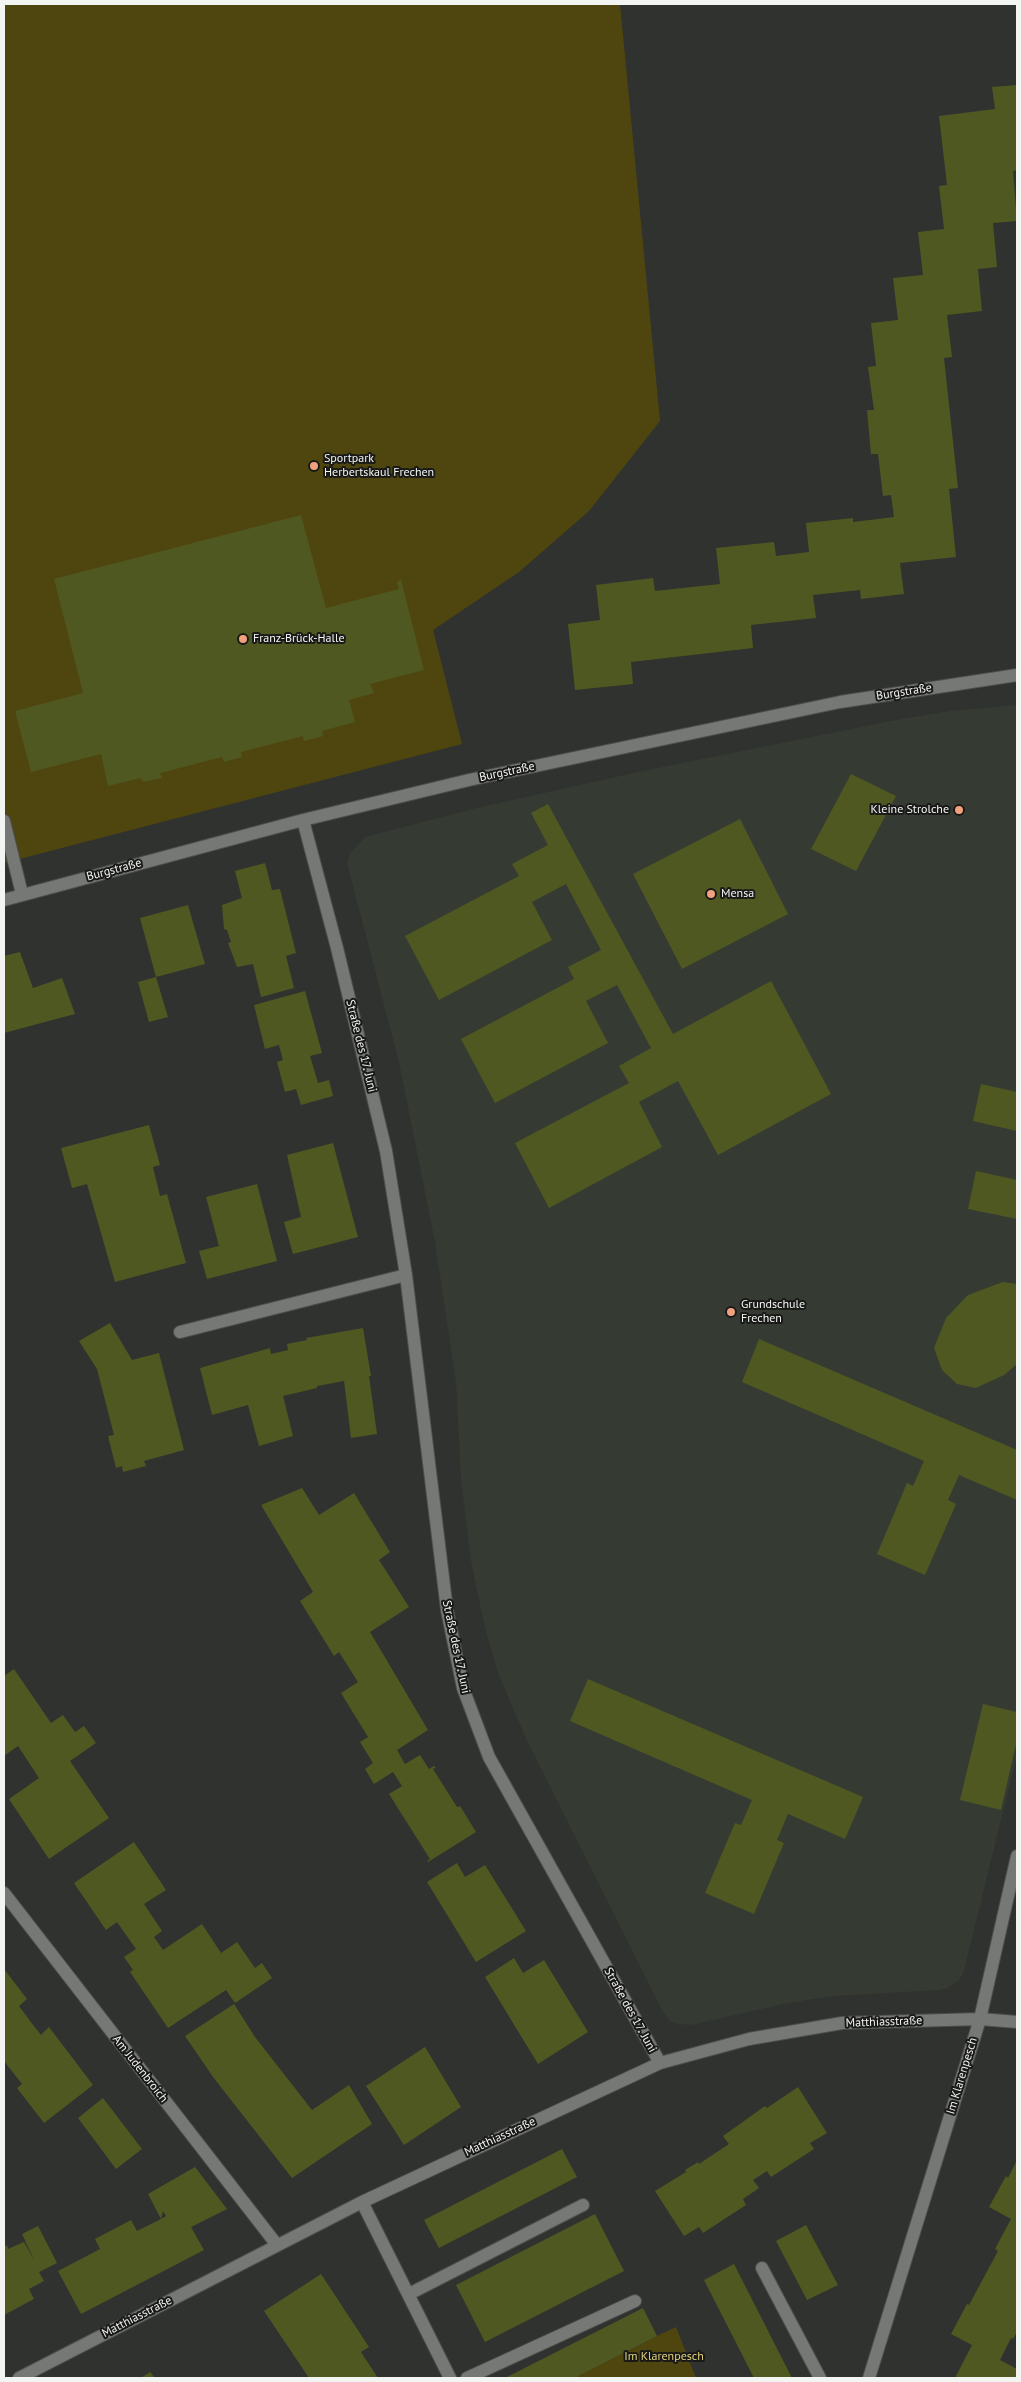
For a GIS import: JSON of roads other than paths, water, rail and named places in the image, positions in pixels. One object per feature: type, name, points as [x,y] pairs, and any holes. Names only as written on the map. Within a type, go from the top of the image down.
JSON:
[{"type":"street","name":"Burgstraße","points":[[4,900],[303,820],[469,780],[840,702],[1017,675]]},
{"type":"street","name":"Straße des 17. Juni","points":[[303,820],[337,948],[386,1151],[406,1275],[446,1610],[464,1688],[489,1758],[660,2063]]},
{"type":"street","points":[[4,822],[22,894]]},
{"type":"street","points":[[180,1332],[406,1275]]},
{"type":"street","name":"Im Klarenpesch","points":[[869,2378],[980,2019],[1017,1856]]},
{"type":"street","name":"Am Judenbroich","points":[[4,1893],[277,2245]]},
{"type":"street","name":"Matthiasstraße","points":[[19,2378],[362,2202],[660,2063],[750,2039],[842,2023],[980,2019],[1017,2022]]},
{"type":"street","points":[[362,2202],[450,2378]]},
{"type":"street","points":[[409,2294],[583,2205]]},
{"type":"street","points":[[762,2268],[820,2378]]},
{"type":"street","points":[[467,2378],[635,2301]]},
{"type":"place","name":"Sportpark Herbertskaul Frechen","points":[[314,466]]},
{"type":"place","name":"Franz-Brück-Halle","points":[[243,639]]},
{"type":"place","name":"Kleine Strolche","points":[[959,810]]},
{"type":"place","name":"Mensa","points":[[711,894]]},
{"type":"place","name":"Grundschule Frechen","points":[[731,1312]]}]
